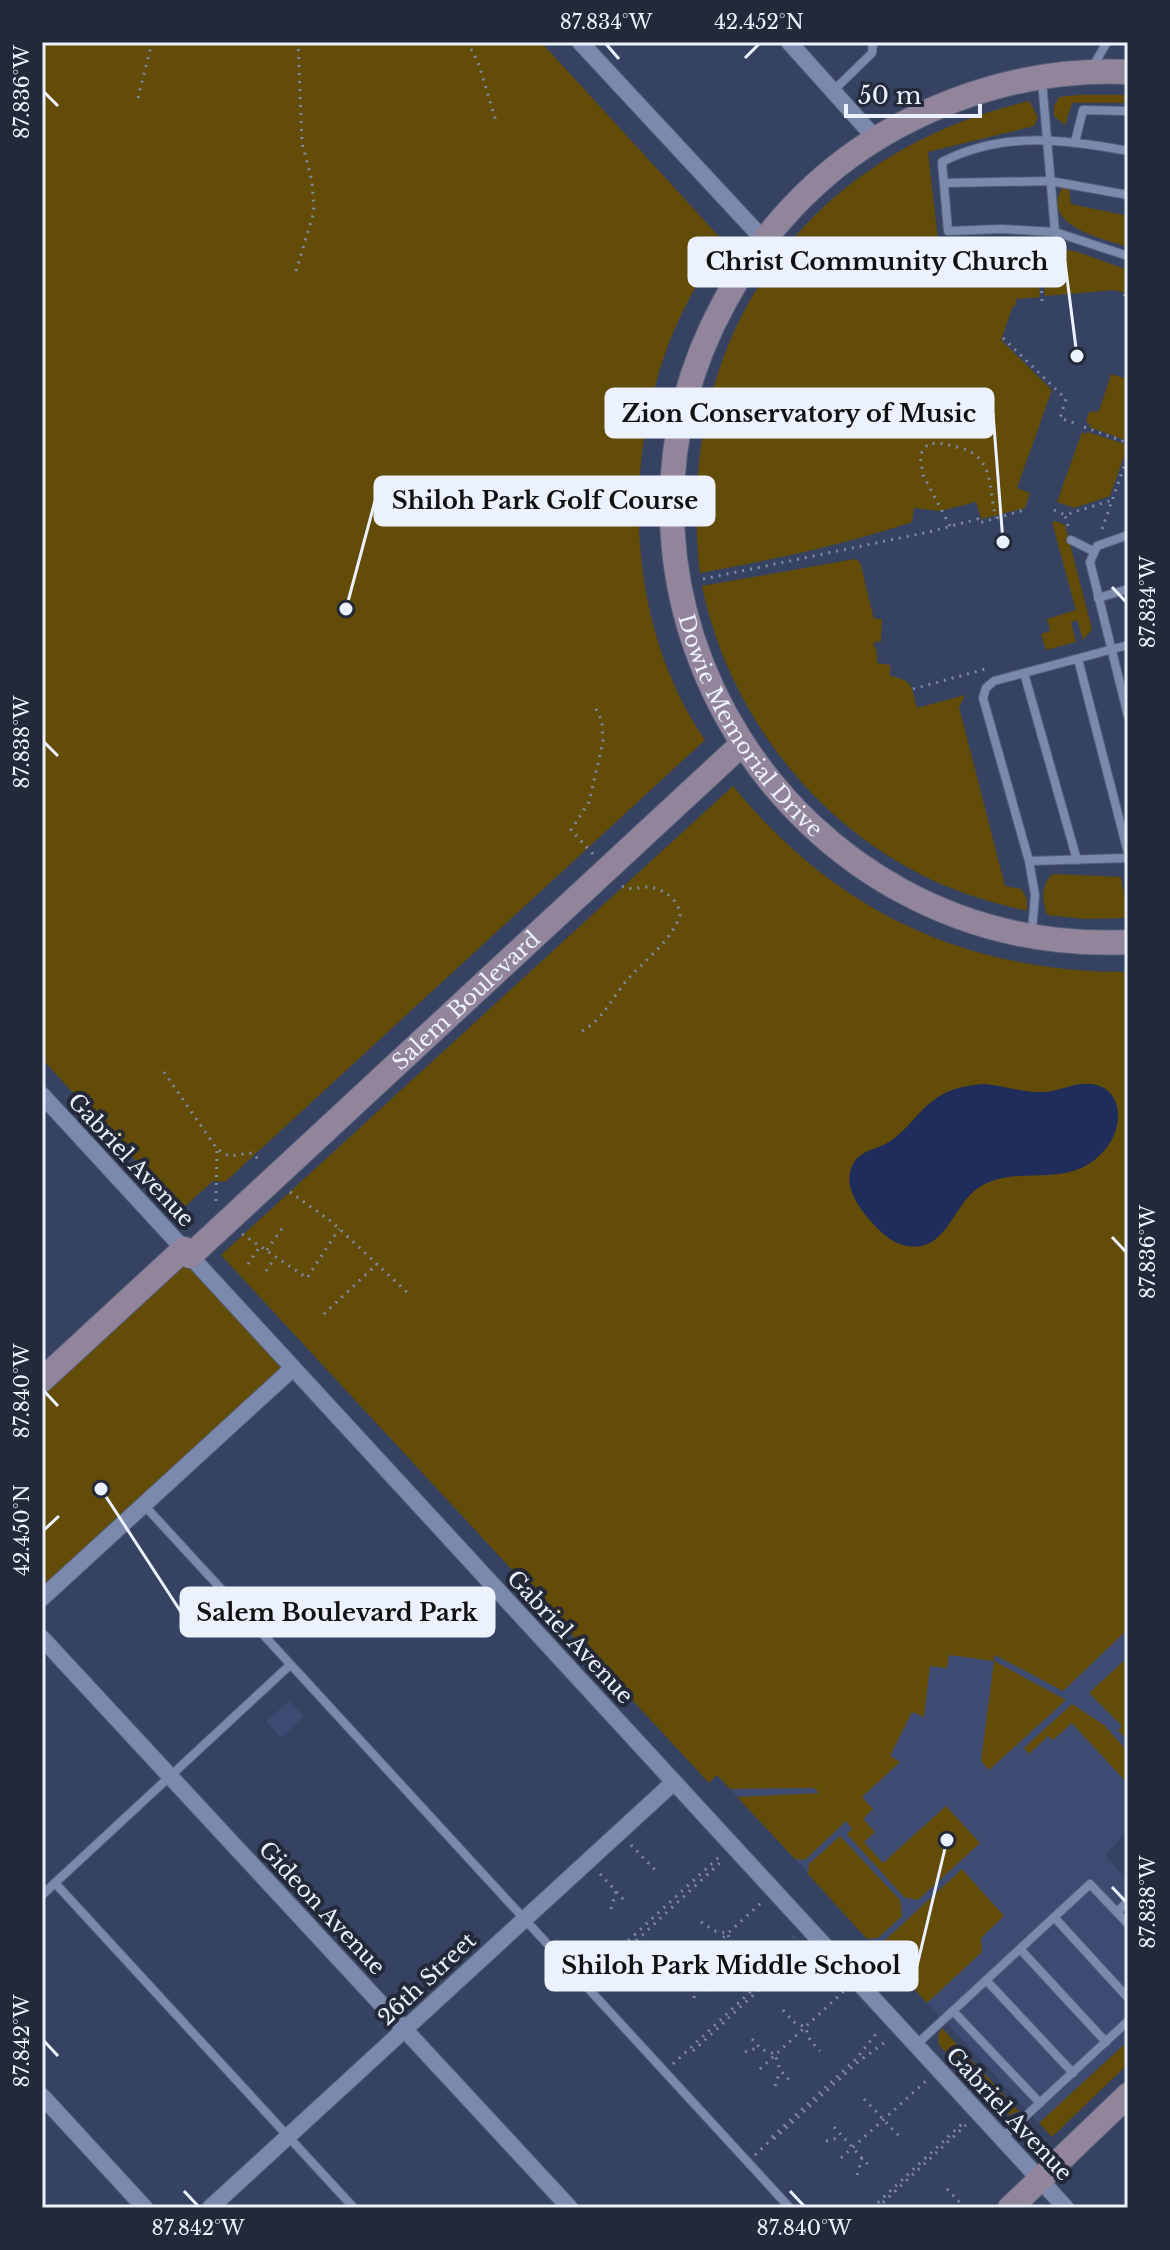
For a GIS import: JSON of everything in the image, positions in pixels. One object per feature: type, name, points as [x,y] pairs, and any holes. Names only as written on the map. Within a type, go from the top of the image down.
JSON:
[{"type":"street","points":[[580,42],[764,240]]},
{"type":"street","points":[[794,44],[876,139]]},
{"type":"street","name":"Dowie Memorial Drive","points":[[1128,72],[1042,76],[956,99],[928,110],[876,139],[816,184],[764,240],[725,300],[696,364],[681,419],[673,475],[672,532],[685,615],[714,695],[741,745],[799,815],[835,847],[874,875],[916,899],[949,913],[1031,936],[1077,942],[1128,942]]},
{"type":"street","name":"Salem Boulevard","points":[[42,1380],[187,1253],[226,1223],[741,745]]},
{"type":"street","name":"Gabriel Avenue","points":[[42,1095],[1066,2208]]},
{"type":"street","points":[[42,1598],[293,1368]]},
{"type":"street","name":"Gideon Avenue","points":[[42,1638],[570,2208]]},
{"type":"street","name":"26th Street","points":[[210,2208],[674,1782]]},
{"type":"street","points":[[1010,2208],[1128,2095]]},
{"type":"street","points":[[42,2096],[145,2208]]},
{"type":"lane","points":[[833,91],[872,53],[873,42]]},
{"type":"lane","points":[[1089,72],[1107,42]]},
{"type":"lane","points":[[1042,76],[1055,232]]},
{"type":"lane","points":[[1075,142],[1083,110],[1128,111]]},
{"type":"lane","points":[[1128,151],[1047,139],[1004,141],[942,162],[948,231],[1002,229],[1055,232],[1128,256]]},
{"type":"lane","points":[[944,183],[1050,181],[1128,195]]},
{"type":"lane","points":[[1128,535],[1102,543],[1093,551],[1090,567],[1128,716]]},
{"type":"lane","points":[[1071,540],[1093,551]]},
{"type":"lane","points":[[1098,598],[1128,589]]},
{"type":"lane","points":[[1031,936],[1035,895],[1029,861],[983,698],[990,684],[1128,645]]},
{"type":"lane","points":[[1029,861],[1128,856],[1078,659]]},
{"type":"lane","points":[[1024,673],[1077,860]]},
{"type":"lane","points":[[144,1505],[790,2208]]},
{"type":"lane","points":[[42,1895],[290,1665]]},
{"type":"lane","points":[[55,1883],[354,2208]]},
{"type":"lane","points":[[916,2045],[1090,1884],[1128,1924]]},
{"type":"lane","points":[[1117,1912],[1128,1901]]},
{"type":"lane","points":[[1054,1917],[1128,1998]]},
{"type":"lane","points":[[1020,1949],[1106,2042]]},
{"type":"lane","points":[[986,1980],[1073,2073]]},
{"type":"lane","points":[[953,2011],[1040,2103]]},
{"type":"lane","points":[[1002,2138],[1128,2021]]},
{"type":"path","points":[[138,98],[152,42]]},
{"type":"path","points":[[296,271],[314,212],[312,181],[302,143],[298,42]]},
{"type":"path","points":[[467,42],[478,62],[496,121]]},
{"type":"path","points":[[1042,303],[1038,243],[1047,244]]},
{"type":"path","points":[[1124,296],[1128,284]]},
{"type":"path","points":[[1003,338],[1066,399],[1060,418],[1074,423]]},
{"type":"path","points":[[1084,427],[1128,443]]},
{"type":"path","points":[[950,526],[921,470],[920,455],[928,444],[953,446],[980,457],[986,466],[996,518]]},
{"type":"path","points":[[1102,529],[1128,455]]},
{"type":"path","points":[[1054,510],[1065,515],[1112,500]]},
{"type":"path","points":[[699,580],[978,519],[979,523],[1024,510]]},
{"type":"path","points":[[1065,515],[1071,540]]},
{"type":"path","points":[[913,689],[999,666]]},
{"type":"path","points":[[164,1072],[217,1149],[229,1156],[252,1153],[295,1197],[339,1229],[411,1296]]},
{"type":"path","points":[[217,1149],[216,1199],[226,1223],[307,1278],[339,1229]]},
{"type":"path","points":[[267,1251],[283,1227]]},
{"type":"path","points":[[248,1264],[260,1247]]},
{"type":"path","points":[[266,1271],[276,1257]]},
{"type":"path","points":[[324,1314],[377,1263]]},
{"type":"path","points":[[631,1845],[658,1873]]},
{"type":"path","points":[[582,1983],[721,1858],[607,1968]]},
{"type":"path","points":[[600,1874],[626,1902]]},
{"type":"path","points":[[611,1909],[616,1891]]},
{"type":"path","points":[[678,1980],[703,1956],[710,1955],[714,1946],[762,1902]]},
{"type":"path","points":[[701,1922],[715,1931],[728,1933]]},
{"type":"path","points":[[728,1933],[738,1962]]},
{"type":"path","points":[[664,2072],[774,1970],[794,1937]]},
{"type":"path","points":[[671,1950],[681,1960],[694,1965]]},
{"type":"path","points":[[693,2051],[776,1974],[808,1953]]},
{"type":"path","points":[[662,1963],[681,1960]]},
{"type":"path","points":[[694,1965],[698,1979],[708,1991]]},
{"type":"path","points":[[694,1998],[698,1979]]},
{"type":"path","points":[[760,2069],[844,1991]]},
{"type":"path","points":[[783,2010],[794,2022],[805,2027],[810,2040],[820,2051]]},
{"type":"path","points":[[748,2162],[856,2059],[879,2030]]},
{"type":"path","points":[[752,2039],[761,2049]]},
{"type":"path","points":[[773,2138],[858,2062],[888,2040]]},
{"type":"path","points":[[745,2052],[752,2048],[775,2054]]},
{"type":"path","points":[[775,2054],[780,2070],[789,2080]]},
{"type":"path","points":[[775,2086],[780,2070]]},
{"type":"path","points":[[841,2158],[926,2081]]},
{"type":"path","points":[[864,2099],[902,2139]]},
{"type":"path","points":[[874,2208],[965,2124]]},
{"type":"path","points":[[834,2127],[871,2168]]},
{"type":"path","points":[[826,2141],[842,2137]]},
{"type":"path","points":[[857,2175],[862,2158]]},
{"type":"path","points":[[947,2189],[965,2208]]},
{"type":"shaded area","points":[[42,42],[541,42],[724,242],[694,291],[669,343],[654,391],[644,442],[639,494],[640,546],[647,598],[660,648],[679,696],[705,740],[225,1182],[213,1181],[181,1210],[42,1059]]},
{"type":"shaded area","points":[[1128,95],[1128,103],[1072,103],[1065,125],[1054,116],[1054,106],[1059,97]]},
{"type":"shaded area","points":[[1029,101],[1038,117],[1034,126],[928,152],[938,240],[1036,241],[1040,297],[1016,299],[1001,340],[1052,390],[1017,488],[1030,493],[1025,508],[981,519],[976,502],[940,511],[914,508],[912,522],[860,538],[700,573],[697,489],[708,409],[732,336],[769,270],[818,213],[878,165],[948,127]]},
{"type":"shaded area","points":[[1062,188],[1069,189],[1071,204],[1128,216],[1128,247],[1092,235],[1067,222],[1060,213],[1058,201]]},
{"type":"shaded area","points":[[1040,247],[1075,251],[1128,270],[1128,293],[1113,290],[1045,296]]},
{"type":"shaded area","points":[[1111,374],[1124,378],[1128,375],[1128,441],[1089,427],[1090,424],[1086,422],[1089,412],[1099,411]]},
{"type":"shaded area","points":[[1082,432],[1128,445],[1110,496],[1074,508],[1057,502]]},
{"type":"shaded area","points":[[1052,522],[1065,525],[1092,629],[1083,640],[1077,620],[1071,622],[1076,642],[1046,650],[1041,634],[1050,631],[1047,619],[1076,610]]},
{"type":"shaded area","points":[[855,559],[860,562],[874,619],[882,619],[881,641],[873,643],[877,663],[890,665],[890,676],[908,682],[917,708],[965,695],[959,707],[1005,886],[1021,889],[1027,899],[1027,911],[971,895],[918,873],[878,849],[841,821],[778,754],[752,715],[731,674],[714,631],[702,586]]},
{"type":"shaded area","points":[[733,786],[773,830],[815,868],[860,900],[908,926],[959,946],[1012,961],[1068,969],[1128,972],[1128,1629],[1063,1691],[995,1655],[994,1661],[949,1655],[947,1668],[930,1666],[924,1717],[912,1712],[890,1756],[900,1762],[862,1797],[873,1809],[863,1819],[875,1832],[864,1842],[883,1863],[946,1806],[980,1843],[918,1900],[904,1897],[847,1834],[852,1829],[846,1821],[805,1860],[795,1859],[737,1797],[819,1793],[814,1788],[730,1789],[717,1775],[709,1783],[221,1255]]},
{"type":"shaded area","points":[[1053,874],[1121,877],[1128,918],[1085,919],[1047,915],[1044,893],[1046,883]]},
{"type":"shaded area","points":[[984,1084],[1037,1092],[1082,1084],[1097,1085],[1108,1091],[1116,1102],[1118,1115],[1115,1133],[1103,1152],[1074,1171],[1009,1177],[978,1188],[931,1242],[907,1246],[891,1239],[868,1218],[853,1195],[850,1176],[857,1158],[896,1137],[938,1097],[949,1091]]},
{"type":"shaded area","points":[[184,1249],[293,1368],[42,1598],[42,1381]]},
{"type":"shaded area","points":[[939,1570],[1062,1691],[1128,1629],[1128,1721],[1118,1730],[1128,1741],[1128,1831],[1105,1855],[1128,1880],[1128,2041],[1039,2123],[717,1775]]},
{"type":"shaded area","points":[[1128,1657],[1128,1741],[1118,1730],[1122,1726],[1089,1693]]},
{"type":"shaded area","points":[[994,1661],[1066,1700],[989,1770],[981,1761]]},
{"type":"shaded area","points":[[290,1701],[304,1717],[281,1738],[266,1721]]},
{"type":"shaded area","points":[[1072,1704],[1104,1725],[1128,1752],[1128,1784],[1072,1723],[1053,1740],[1048,1736],[1029,1754],[1024,1748]]},
{"type":"shaded area","points":[[840,1836],[900,1900],[902,1916],[878,1938],[867,1939],[808,1874],[809,1864]]},
{"type":"shaded area","points":[[962,1869],[1004,1916],[981,1938],[982,1952],[927,2003],[881,1953],[882,1943]]},
{"type":"shaded area","points":[[942,2028],[1019,2111],[1009,2115],[999,2110],[939,2045],[938,2035]]},
{"type":"shaded area","points":[[1128,2041],[1128,2064],[1052,2137],[1039,2123]]},
{"type":"place","name":"Christ Community Church","points":[[1077,356]]},
{"type":"place","name":"Zion Conservatory of Music","points":[[1003,542]]},
{"type":"place","name":"Shiloh Park Golf Course","points":[[346,609]]},
{"type":"place","name":"Salem Boulevard Park","points":[[101,1489]]},
{"type":"place","name":"Shiloh Park Middle School","points":[[947,1840]]}]
